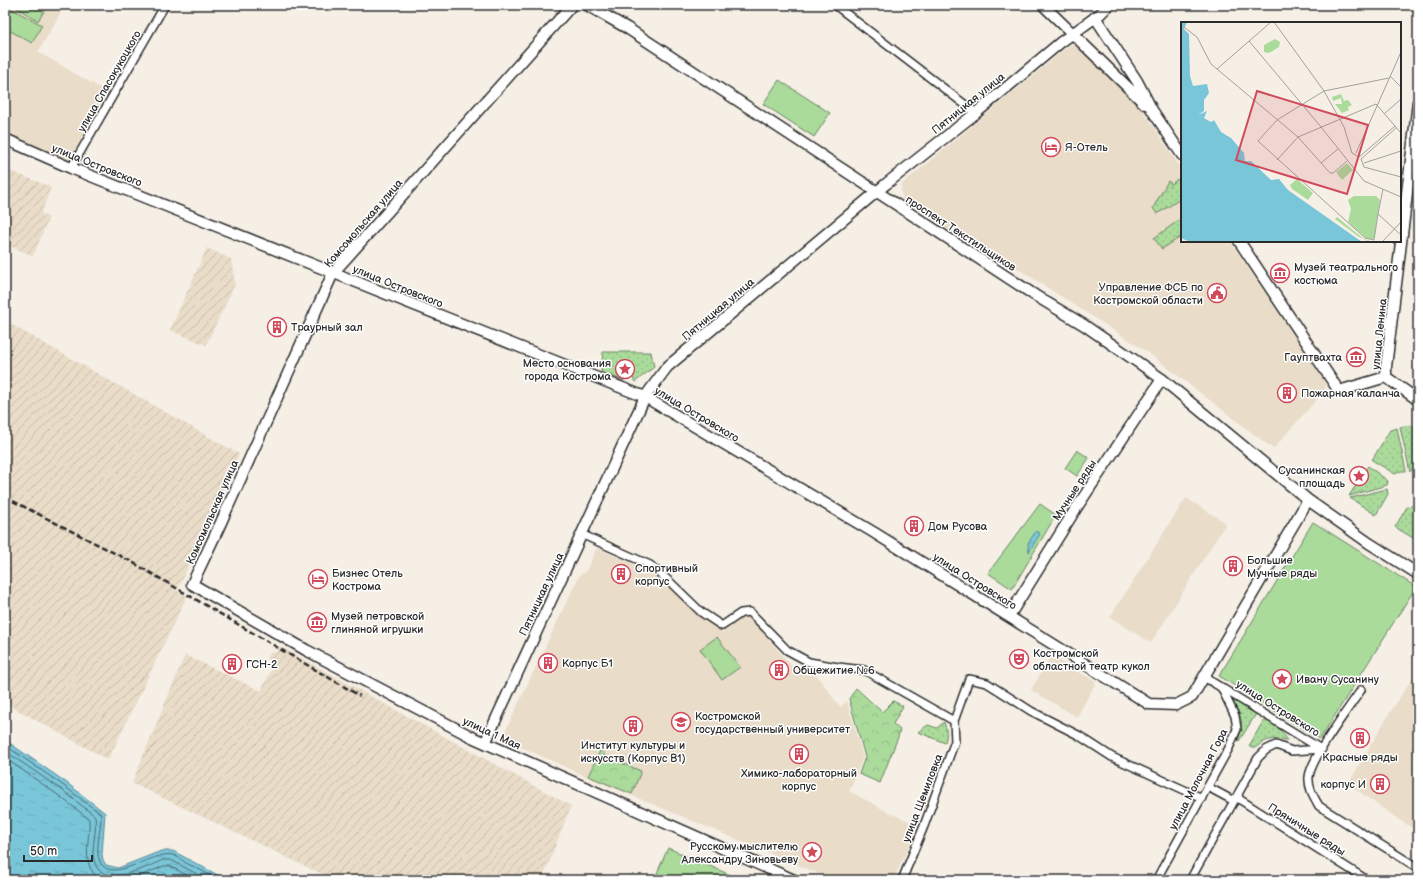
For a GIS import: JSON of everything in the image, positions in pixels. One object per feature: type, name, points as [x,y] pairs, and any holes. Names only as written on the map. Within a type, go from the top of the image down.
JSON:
[{"type":"street","name":"улица Спасокукоцкого","points":[[71,168],[165,5]]},
{"type":"street","name":"Комсомольская улица","points":[[192,584],[333,273],[572,5]]},
{"type":"street","name":"проспект Текстильщиков","points":[[587,5],[633,33],[1036,296],[1084,325],[1162,379],[1308,500]]},
{"type":"street","points":[[835,5],[976,113]]},
{"type":"street","points":[[1043,5],[1152,110]]},
{"type":"street","name":"Пятницкая улица","points":[[485,743],[645,397],[667,367],[877,192],[1109,5]]},
{"type":"street","points":[[1095,17],[1137,81],[1152,110],[1181,154]]},
{"type":"street","name":"улица Ленина","points":[[1386,377],[1418,102]]},
{"type":"street","name":"улица Островского","points":[[5,139],[71,168],[645,397],[872,532],[1149,704],[1176,705],[1192,697],[1204,677],[1322,749]]},
{"type":"street","points":[[1240,242],[1338,391],[1386,377],[1418,400]]},
{"type":"street","name":"Мучные ряды","points":[[1009,616],[1075,510],[1162,379]]},
{"type":"street","points":[[1204,677],[1308,500],[1369,543],[1418,574]]},
{"type":"street","points":[[581,534],[650,565],[701,612],[722,626],[741,613],[750,612],[787,650],[809,662],[864,670],[954,721]]},
{"type":"street","name":"улица 1 Мая","points":[[192,584],[320,658],[474,738],[794,880]]},
{"type":"street","name":"улица Щемиловка","points":[[902,880],[924,826],[955,741],[954,721],[970,679],[987,683],[1031,711],[1078,735],[1112,756],[1202,798]]},
{"type":"street","name":"улица Молочная Гора","points":[[1156,880],[1229,748],[1237,729],[1235,716],[1221,687]]},
{"type":"street","points":[[1361,690],[1322,749],[1311,769],[1309,779],[1311,794],[1319,806],[1418,868]]},
{"type":"street","points":[[1190,880],[1258,758],[1266,750],[1276,745],[1292,751],[1322,749]]},
{"type":"street","name":"Пряничные ряды","points":[[1208,787],[1239,799],[1367,880]]},
{"type":"shaded area","points":[[5,5],[65,5],[38,52],[107,92],[69,160],[5,133]]},
{"type":"shaded area","points":[[1070,45],[1075,46],[1140,106],[1181,168],[1181,242],[1231,242],[1325,382],[1325,390],[1274,448],[1272,448],[1146,351],[998,256],[994,259],[905,202],[902,198],[902,184]]},
{"type":"shaded area","points":[[5,169],[51,187],[41,214],[49,218],[33,256],[5,244]]},
{"type":"shaded area","points":[[207,248],[231,259],[235,284],[206,345],[170,330]]},
{"type":"shaded area","points":[[5,321],[239,454],[177,591],[187,596],[108,760],[5,703]]},
{"type":"shaded area","points":[[1186,498],[1226,523],[1151,643],[1110,617]]},
{"type":"shaded area","name":"Костромской государственный университет","points":[[597,548],[651,572],[704,618],[710,620],[722,632],[747,614],[794,669],[807,662],[840,707],[847,701],[863,757],[849,791],[890,813],[911,822],[914,835],[893,880],[834,880],[585,776],[502,738],[579,576],[586,571]]},
{"type":"shaded area","points":[[279,646],[571,806],[542,880],[334,880],[132,783],[185,655],[261,691],[275,662],[266,659],[271,652],[276,653]]},
{"type":"shaded area","points":[[1051,656],[1096,682],[1077,717],[1031,690]]},
{"type":"shaded area","points":[[1418,670],[1418,831],[1348,784],[1392,709]]},
{"type":"green space","points":[[48,5],[38,21],[14,6]]},
{"type":"green space","points":[[8,7],[42,25],[32,43],[5,28],[5,13]]},
{"type":"green space","points":[[779,80],[830,113],[814,137],[763,104]]},
{"type":"green space","points":[[1177,179],[1181,185],[1181,199],[1157,214],[1153,208],[1168,181],[1172,184]]},
{"type":"green space","points":[[1181,219],[1181,237],[1162,249],[1154,238]]},
{"type":"green space","points":[[603,352],[651,352],[654,367],[635,382],[630,374],[632,367],[630,364],[625,362],[620,365],[619,369],[621,375],[624,376],[624,381],[601,372]]},
{"type":"green space","points":[[1410,425],[1418,431],[1418,460],[1410,472],[1400,427]]},
{"type":"green space","points":[[1397,428],[1406,471],[1401,471],[1395,474],[1372,460],[1390,430]]},
{"type":"green space","points":[[1077,450],[1089,458],[1077,476],[1065,468]]},
{"type":"green space","points":[[1368,466],[1388,481],[1387,485],[1349,496]]},
{"type":"green space","points":[[1387,489],[1388,494],[1376,515],[1350,498]]},
{"type":"green space","points":[[1040,504],[1056,515],[1012,589],[988,573]]},
{"type":"green space","points":[[1414,505],[1418,526],[1418,541],[1395,527],[1407,507]]},
{"type":"green space","points":[[1313,522],[1416,587],[1320,739],[1219,676]]},
{"type":"green space","points":[[717,637],[740,667],[722,680],[700,649]]},
{"type":"green space","points":[[856,688],[882,712],[893,701],[903,706],[893,724],[900,730],[880,783],[859,774],[865,757],[849,699]]},
{"type":"green space","points":[[1234,700],[1237,700],[1256,714],[1239,741],[1241,719],[1234,705]]},
{"type":"green space","points":[[1265,718],[1280,730],[1287,740],[1270,740],[1263,742],[1255,748],[1249,746]]},
{"type":"green space","points":[[944,722],[946,728],[945,743],[918,732],[928,725],[937,728]]},
{"type":"green space","points":[[601,749],[607,759],[641,771],[632,794],[588,776]]},
{"type":"green space","points":[[668,848],[742,880],[654,880]]},
{"type":"water","points":[[1036,531],[1040,534],[1029,552],[1028,543]]},
{"type":"water","points":[[5,740],[67,783],[105,813],[102,854],[106,865],[118,868],[161,851],[173,851],[227,880],[5,880]]},
{"type":"railway","points":[[5,497],[132,562],[360,696]]},
{"type":"place","name":"Я-Отель","points":[[1051,147]]},
{"type":"place","name":"Музей театрального костюма","points":[[1280,273]]},
{"type":"place","name":"Управление ФСБ по Костромской области","points":[[1217,293]]},
{"type":"place","name":"Траурный зал","points":[[277,327]]},
{"type":"place","name":"Гауптвахта","points":[[1356,357]]},
{"type":"place","name":"Место основания города Кострома","points":[[625,369]]},
{"type":"place","name":"Пожарная каланча","points":[[1287,393]]},
{"type":"place","name":"Сусанинская площадь","points":[[1359,476]]},
{"type":"place","name":"Дом Русова","points":[[914,526]]},
{"type":"place","name":"Большие Мучные ряды","points":[[1233,566]]},
{"type":"place","name":"Спортивный корпус","points":[[621,574]]},
{"type":"place","name":"Бизнес Отель Кострома","points":[[318,579]]},
{"type":"place","name":"Музей петровской глиняной игрушки","points":[[317,622]]},
{"type":"place","name":"Костромской областной театр кукол","points":[[1019,659]]},
{"type":"place","name":"Корпус Б1","points":[[548,663]]},
{"type":"place","name":"ГСН-2","points":[[232,664]]},
{"type":"place","name":"Общежитие №6","points":[[779,670]]},
{"type":"place","name":"Ивану Сусанину","points":[[1282,679]]},
{"type":"place","name":"Костромской государственный университет","points":[[681,722]]},
{"type":"place","name":"Институт культуры и искусств (Корпус В1)","points":[[633,726]]},
{"type":"place","name":"Красные ряды","points":[[1360,738]]},
{"type":"place","name":"Химико-лабораторный корпус","points":[[799,754]]},
{"type":"place","name":"корпус И","points":[[1380,784]]},
{"type":"place","name":"Русскому мыслителю Александру Зиновьеву","points":[[812,852]]}]
